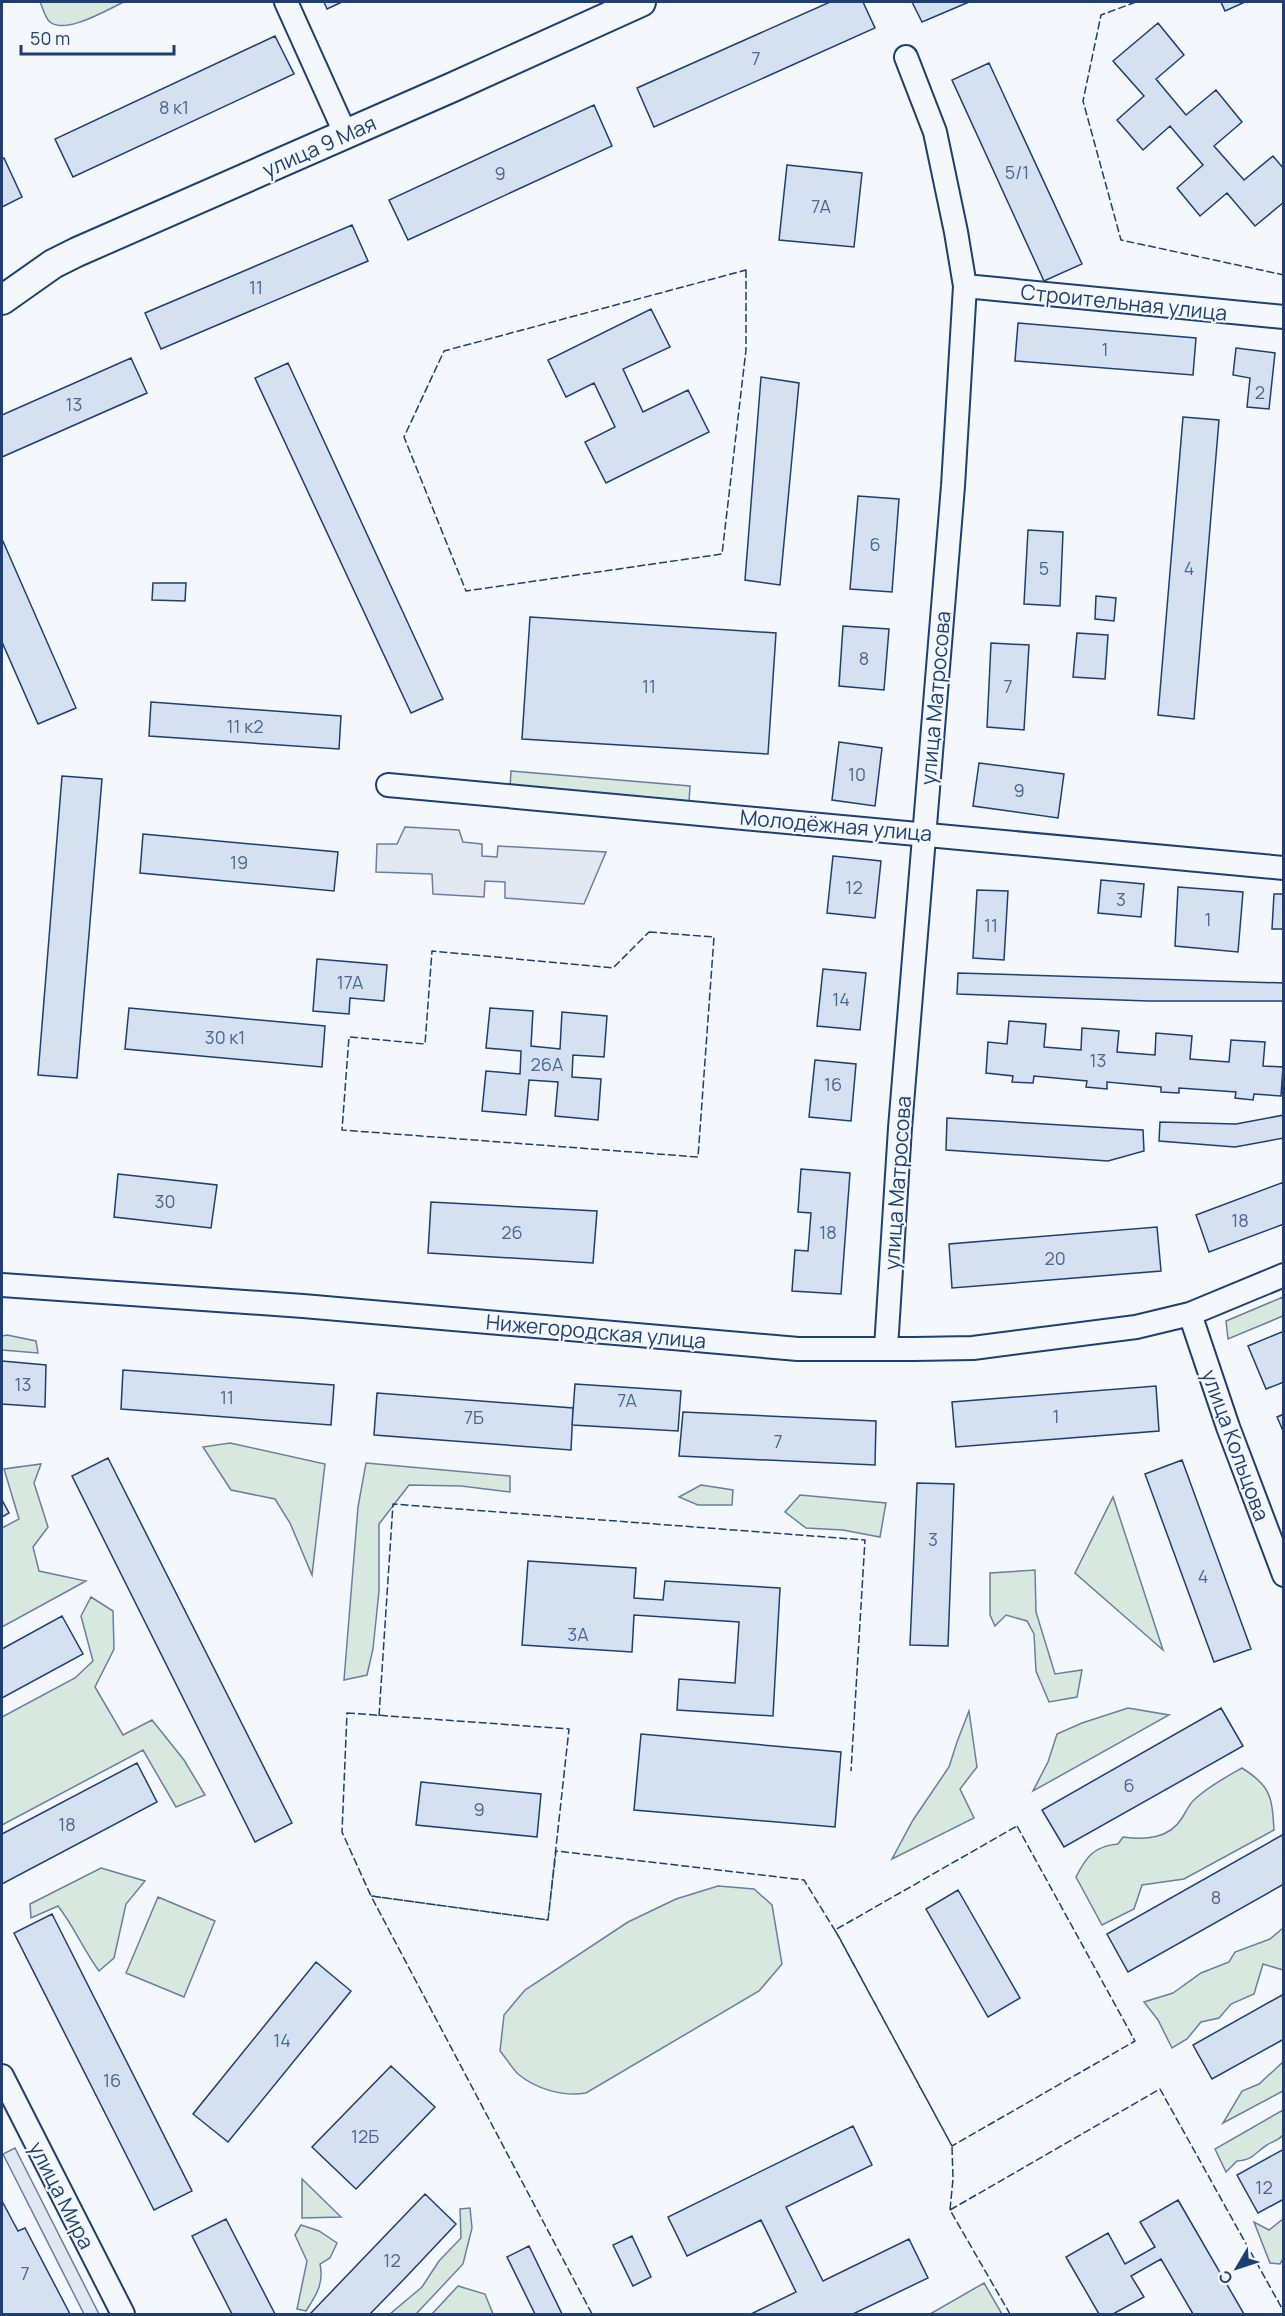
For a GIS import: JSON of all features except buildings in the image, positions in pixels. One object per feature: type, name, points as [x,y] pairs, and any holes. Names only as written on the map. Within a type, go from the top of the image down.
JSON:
[{"type":"main road","name":"улица 9 Мая","points":[[2,300],[45,269],[77,252],[346,135],[641,2]]},
{"type":"street","points":[[286,2],[346,135]]},
{"type":"street","name":"улица Матросова","points":[[886,1348],[900,1137],[952,486],[965,286],[957,232],[935,132],[906,57]]},
{"type":"street","name":"Строительная улица","points":[[965,286],[1284,317]]},
{"type":"street","name":"Молодёжная улица","points":[[388,785],[1284,868]]},
{"type":"street","name":"Нижегородская улица","points":[[2,1285],[314,1306],[798,1349],[973,1348],[1136,1327],[1190,1314],[1284,1275]]},
{"type":"street","name":"улица Кольцова","points":[[1190,1314],[1228,1427],[1284,1575]]},
{"type":"street","name":"улица Мира","points":[[2,2076],[123,2314]]},
{"type":"shaded area","points":[[40,2],[124,2],[87,20],[57,25],[50,22]]},
{"type":"shaded area","points":[[511,771],[690,786],[689,802],[510,787]]},
{"type":"shaded area","points":[[405,827],[459,830],[463,842],[482,844],[482,856],[497,857],[498,846],[606,852],[584,904],[505,898],[505,882],[485,881],[484,897],[433,894],[432,874],[376,872],[377,844],[397,844]]},
{"type":"shaded area","points":[[1283,1297],[1283,1316],[1228,1339],[1226,1321]]},
{"type":"shaded area","points":[[2,1336],[36,1341],[38,1353],[2,1350]]},
{"type":"shaded area","points":[[230,1443],[325,1464],[312,1575],[290,1523],[275,1499],[231,1490],[203,1447]]},
{"type":"shaded area","points":[[366,1463],[510,1476],[510,1492],[461,1486],[409,1485],[379,1524],[379,1591],[373,1649],[367,1675],[344,1680],[358,1507]]},
{"type":"shaded area","points":[[41,1464],[34,1483],[48,1527],[33,1547],[39,1571],[86,1581],[2,1627],[2,1528],[19,1519],[4,1469]]},
{"type":"shaded area","points":[[701,1485],[733,1490],[732,1505],[698,1505],[679,1497]]},
{"type":"shaded area","points":[[800,1495],[886,1503],[880,1537],[843,1530],[806,1528],[785,1512]]},
{"type":"shaded area","points":[[1113,1497],[1163,1650],[1075,1573]]},
{"type":"shaded area","points":[[1035,1570],[1036,1612],[1055,1674],[1082,1670],[1077,1697],[1049,1702],[1036,1671],[1034,1634],[1027,1621],[1006,1615],[995,1626],[990,1615],[990,1573]]},
{"type":"shaded area","points":[[91,1597],[113,1611],[114,1649],[95,1687],[123,1735],[152,1720],[184,1760],[205,1795],[176,1807],[143,1750],[2,1825],[2,1717],[75,1678],[93,1661],[81,1616]]},
{"type":"shaded area","points":[[1128,1708],[1169,1715],[1033,1791],[1048,1762],[1057,1734]]},
{"type":"shaded area","points":[[969,1711],[977,1767],[960,1789],[974,1818],[892,1859],[913,1820],[949,1767]]},
{"type":"shaded area","points":[[1242,1768],[1252,1774],[1268,1793],[1274,1830],[1184,1879],[1142,1885],[1134,1909],[1102,1925],[1076,1877],[1087,1858],[1103,1847],[1118,1844],[1123,1837],[1156,1837],[1170,1830],[1177,1825],[1191,1803],[1200,1794]]},
{"type":"shaded area","points":[[101,1868],[145,1881],[126,1904],[114,1958],[99,1971],[58,1906],[31,1918],[30,1904]]},
{"type":"shaded area","points":[[718,1886],[754,1889],[772,1905],[782,1964],[759,1991],[586,2093],[568,2094],[550,2091],[518,2074],[500,2051],[504,2015],[525,1990],[628,1922],[676,1899]]},
{"type":"shaded area","points":[[158,1897],[215,1921],[184,1997],[126,1973]]},
{"type":"shaded area","points":[[1283,1928],[1283,1970],[1263,1964],[1254,1994],[1231,2004],[1219,2018],[1201,2022],[1187,2039],[1172,2048],[1158,2020],[1144,2002],[1173,1993],[1201,1973],[1229,1962],[1235,1952],[1270,1939]]},
{"type":"shaded area","points":[[1283,2062],[1283,2091],[1223,2123],[1242,2091],[1259,2084]]},
{"type":"shaded area","points":[[1283,2110],[1283,2135],[1251,2158],[1237,2161],[1226,2172],[1215,2149]]},
{"type":"shaded area","points":[[15,2148],[99,2314],[84,2314],[3,2154]]},
{"type":"shaded area","points":[[302,2179],[341,2217],[302,2218]]},
{"type":"shaded area","points":[[470,2208],[472,2228],[463,2264],[416,2314],[390,2314],[422,2287],[439,2261],[461,2238],[460,2209]]},
{"type":"shaded area","points":[[1283,2219],[1283,2259],[1280,2264],[1270,2263],[1254,2222],[1269,2230]]},
{"type":"shaded area","points":[[301,2225],[319,2231],[337,2243],[330,2258],[320,2264],[319,2288],[306,2311],[297,2309],[307,2261],[295,2235]]},
{"type":"shaded area","points":[[984,2283],[1002,2314],[930,2314]]},
{"type":"shaded area","points":[[458,2286],[485,2294],[493,2314],[432,2314]]},
{"type":"fence","points":[[1136,2],[1101,15],[1083,101],[1121,240],[1284,275]]},
{"type":"fence","points":[[746,270],[746,350],[722,554],[466,591],[404,437],[444,351],[746,270]]},
{"type":"fence","points":[[649,932],[714,937],[698,1157],[342,1130],[349,1037],[425,1044],[432,951],[613,968],[649,932]]},
{"type":"fence","points":[[379,1716],[393,1504],[865,1540],[851,1771]]},
{"type":"fence","points":[[347,1713],[569,1729],[548,1920],[371,1896],[342,1832],[347,1713]]},
{"type":"fence","points":[[1017,1826],[1135,2041],[952,2146],[835,1930],[1017,1826]]},
{"type":"fence","points":[[592,2314],[371,1896],[548,1920],[556,1851],[804,1880],[839,1937],[952,2146],[953,2179],[950,2210],[1010,2314]]},
{"type":"fence","points":[[950,2210],[1160,2089],[1284,2312]]}]
